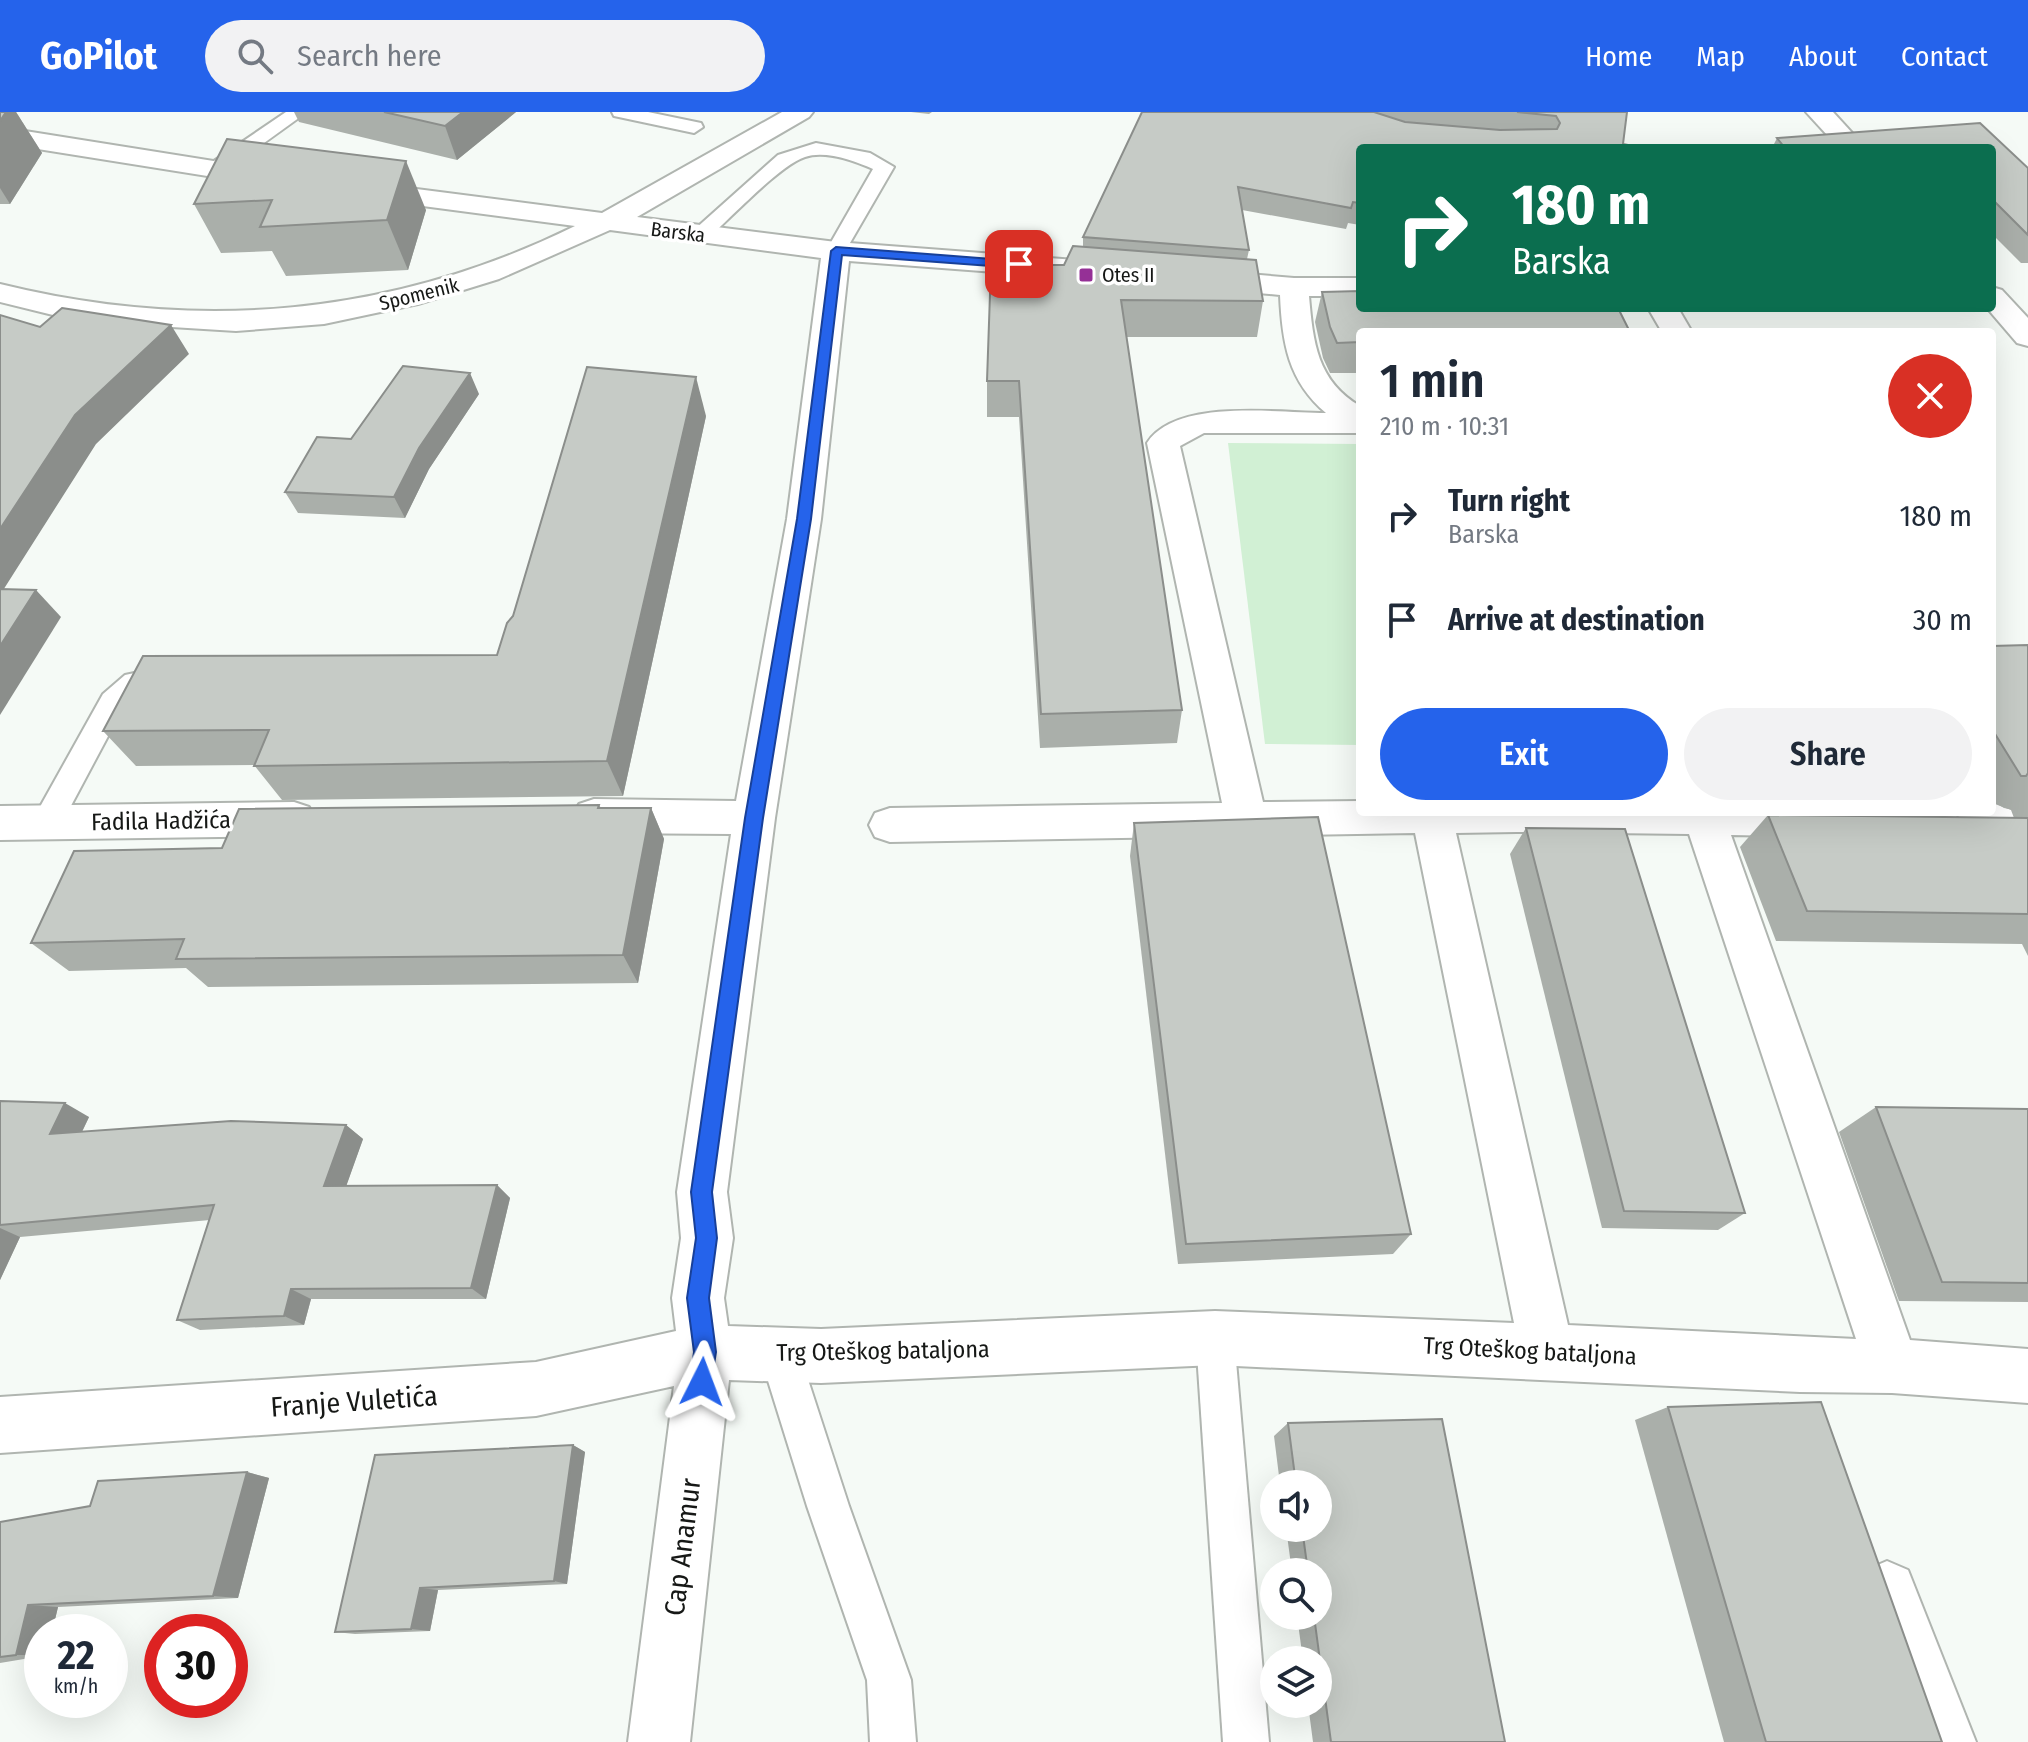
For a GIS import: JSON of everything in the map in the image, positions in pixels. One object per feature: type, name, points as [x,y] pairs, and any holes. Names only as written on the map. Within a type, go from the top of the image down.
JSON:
[{"type":"street","points":[[0,116],[7,112]]},
{"type":"street","name":"Spomenik","points":[[0,293],[40,306],[202,324],[268,321],[347,311],[418,296],[489,275],[606,223],[661,195],[800,112]]},
{"type":"street","points":[[1819,112],[1849,144]]},
{"type":"street","points":[[0,135],[291,181]]},
{"type":"street","name":"Barska","points":[[338,187],[836,251],[1118,273]]},
{"type":"street","points":[[705,1352],[698,1298],[707,1238],[702,1192],[754,818],[804,519],[836,251]]},
{"type":"street","points":[[1182,278],[1294,287],[1356,287]]},
{"type":"street","points":[[1294,287],[1297,346],[1315,390],[1356,420]]},
{"type":"street","points":[[1996,302],[2028,337]]},
{"type":"street","points":[[1246,818],[1163,443],[1176,432],[1200,423],[1356,422]]},
{"type":"street","points":[[561,816],[754,818]]},
{"type":"street","points":[[1432,816],[1547,1351]]},
{"type":"street","points":[[890,825],[1432,816],[1856,821]]},
{"type":"street","points":[[1704,818],[1892,1366]]},
{"type":"street","name":"Fadila Hadžića","points":[[0,823],[327,819]]},
{"type":"street","name":"Trg Oteškog bataljona","points":[[705,1352],[821,1356],[1215,1338],[1800,1365],[1892,1366],[2028,1376]]},
{"type":"street","name":"Franje Vuletića","points":[[0,1425],[536,1389],[705,1352]]},
{"type":"street","name":"Cap Anamur","points":[[659,1742],[705,1352]]},
{"type":"street","points":[[1800,1365],[1822,1423]]},
{"type":"street","points":[[1867,1539],[1945,1742]]},
{"type":"lane","points":[[213,171],[298,112]]},
{"type":"lane","points":[[621,112],[694,127]]},
{"type":"lane","points":[[701,234],[785,159],[816,149],[863,157],[884,167],[836,251]]},
{"type":"lane","points":[[46,823],[113,701],[135,682],[187,676]]},
{"type":"lane","points":[[1215,1338],[1246,1742]]},
{"type":"lane","points":[[780,1355],[828,1506],[889,1680],[893,1742]]},
{"type":"green space","points":[[1228,443],[1356,444],[1356,745],[1265,744]]},
{"type":"building","points":[[384,112],[463,112],[445,126]]},
{"type":"building","points":[[1142,112],[1374,112],[1405,122],[1500,130],[1557,129],[1560,123],[1556,116],[1517,112],[1627,112],[1623,144],[1356,144],[1356,202],[1353,202],[1351,208],[1238,187],[1249,250],[1083,237]]},
{"type":"building","points":[[1980,123],[2028,168],[2028,235],[1996,203],[1996,144],[1782,144],[1777,138]]},
{"type":"building","points":[[227,139],[406,161],[387,220],[260,227],[272,200],[194,204]]},
{"type":"building","points":[[1073,246],[1256,260],[1263,301],[1121,300],[1182,710],[1041,714],[1019,381],[987,381],[991,265],[1064,265]]},
{"type":"building","points":[[1356,291],[1356,312],[1620,312],[1628,328],[1356,328],[1356,342],[1337,343],[1322,292]]},
{"type":"building","points":[[62,308],[171,325],[75,415],[0,529],[0,315],[40,327]]},
{"type":"building","points":[[403,366],[470,373],[419,448],[394,497],[285,492],[317,437],[351,439]]},
{"type":"building","points":[[587,367],[696,377],[607,761],[254,766],[269,730],[103,731],[143,656],[497,655],[507,623],[513,616]]},
{"type":"building","points":[[0,589],[36,590],[0,646]]},
{"type":"building","points":[[2028,645],[2026,776],[2021,776],[1996,735],[1996,646]]},
{"type":"building","points":[[599,805],[598,808],[651,808],[623,955],[176,959],[184,939],[31,943],[74,851],[222,848],[239,809]]},
{"type":"building","points":[[1768,816],[2028,818],[2028,914],[1807,911]]},
{"type":"building","points":[[1318,817],[1411,1234],[1186,1244],[1134,823]]},
{"type":"building","points":[[1526,828],[1625,829],[1745,1213],[1624,1211]]},
{"type":"building","points":[[0,1101],[65,1103],[50,1134],[231,1121],[346,1125],[324,1186],[497,1185],[471,1288],[291,1289],[284,1316],[177,1320],[214,1205],[0,1225]]},
{"type":"building","points":[[1876,1107],[2028,1109],[2028,1283],[1942,1282]]},
{"type":"building","points":[[1821,1402],[1942,1742],[1766,1742],[1668,1407]]},
{"type":"building","points":[[1442,1419],[1505,1742],[1331,1742],[1328,1718],[1332,1718],[1332,1646],[1318,1646],[1316,1630],[1332,1630],[1332,1558],[1306,1558],[1304,1542],[1332,1542],[1332,1470],[1294,1470],[1288,1423]]},
{"type":"building","points":[[573,1445],[554,1581],[420,1588],[411,1629],[335,1632],[375,1455]]},
{"type":"building","points":[[247,1472],[213,1596],[28,1605],[16,1655],[0,1657],[0,1522],[90,1506],[98,1481]]},
{"type":"place","name":"Otes II","points":[[1086,275]]},
{"type":"route","points":[[702,1382],[705,1352],[698,1298],[707,1238],[702,1192],[754,818],[804,519],[836,251],[1019,264]]}]
